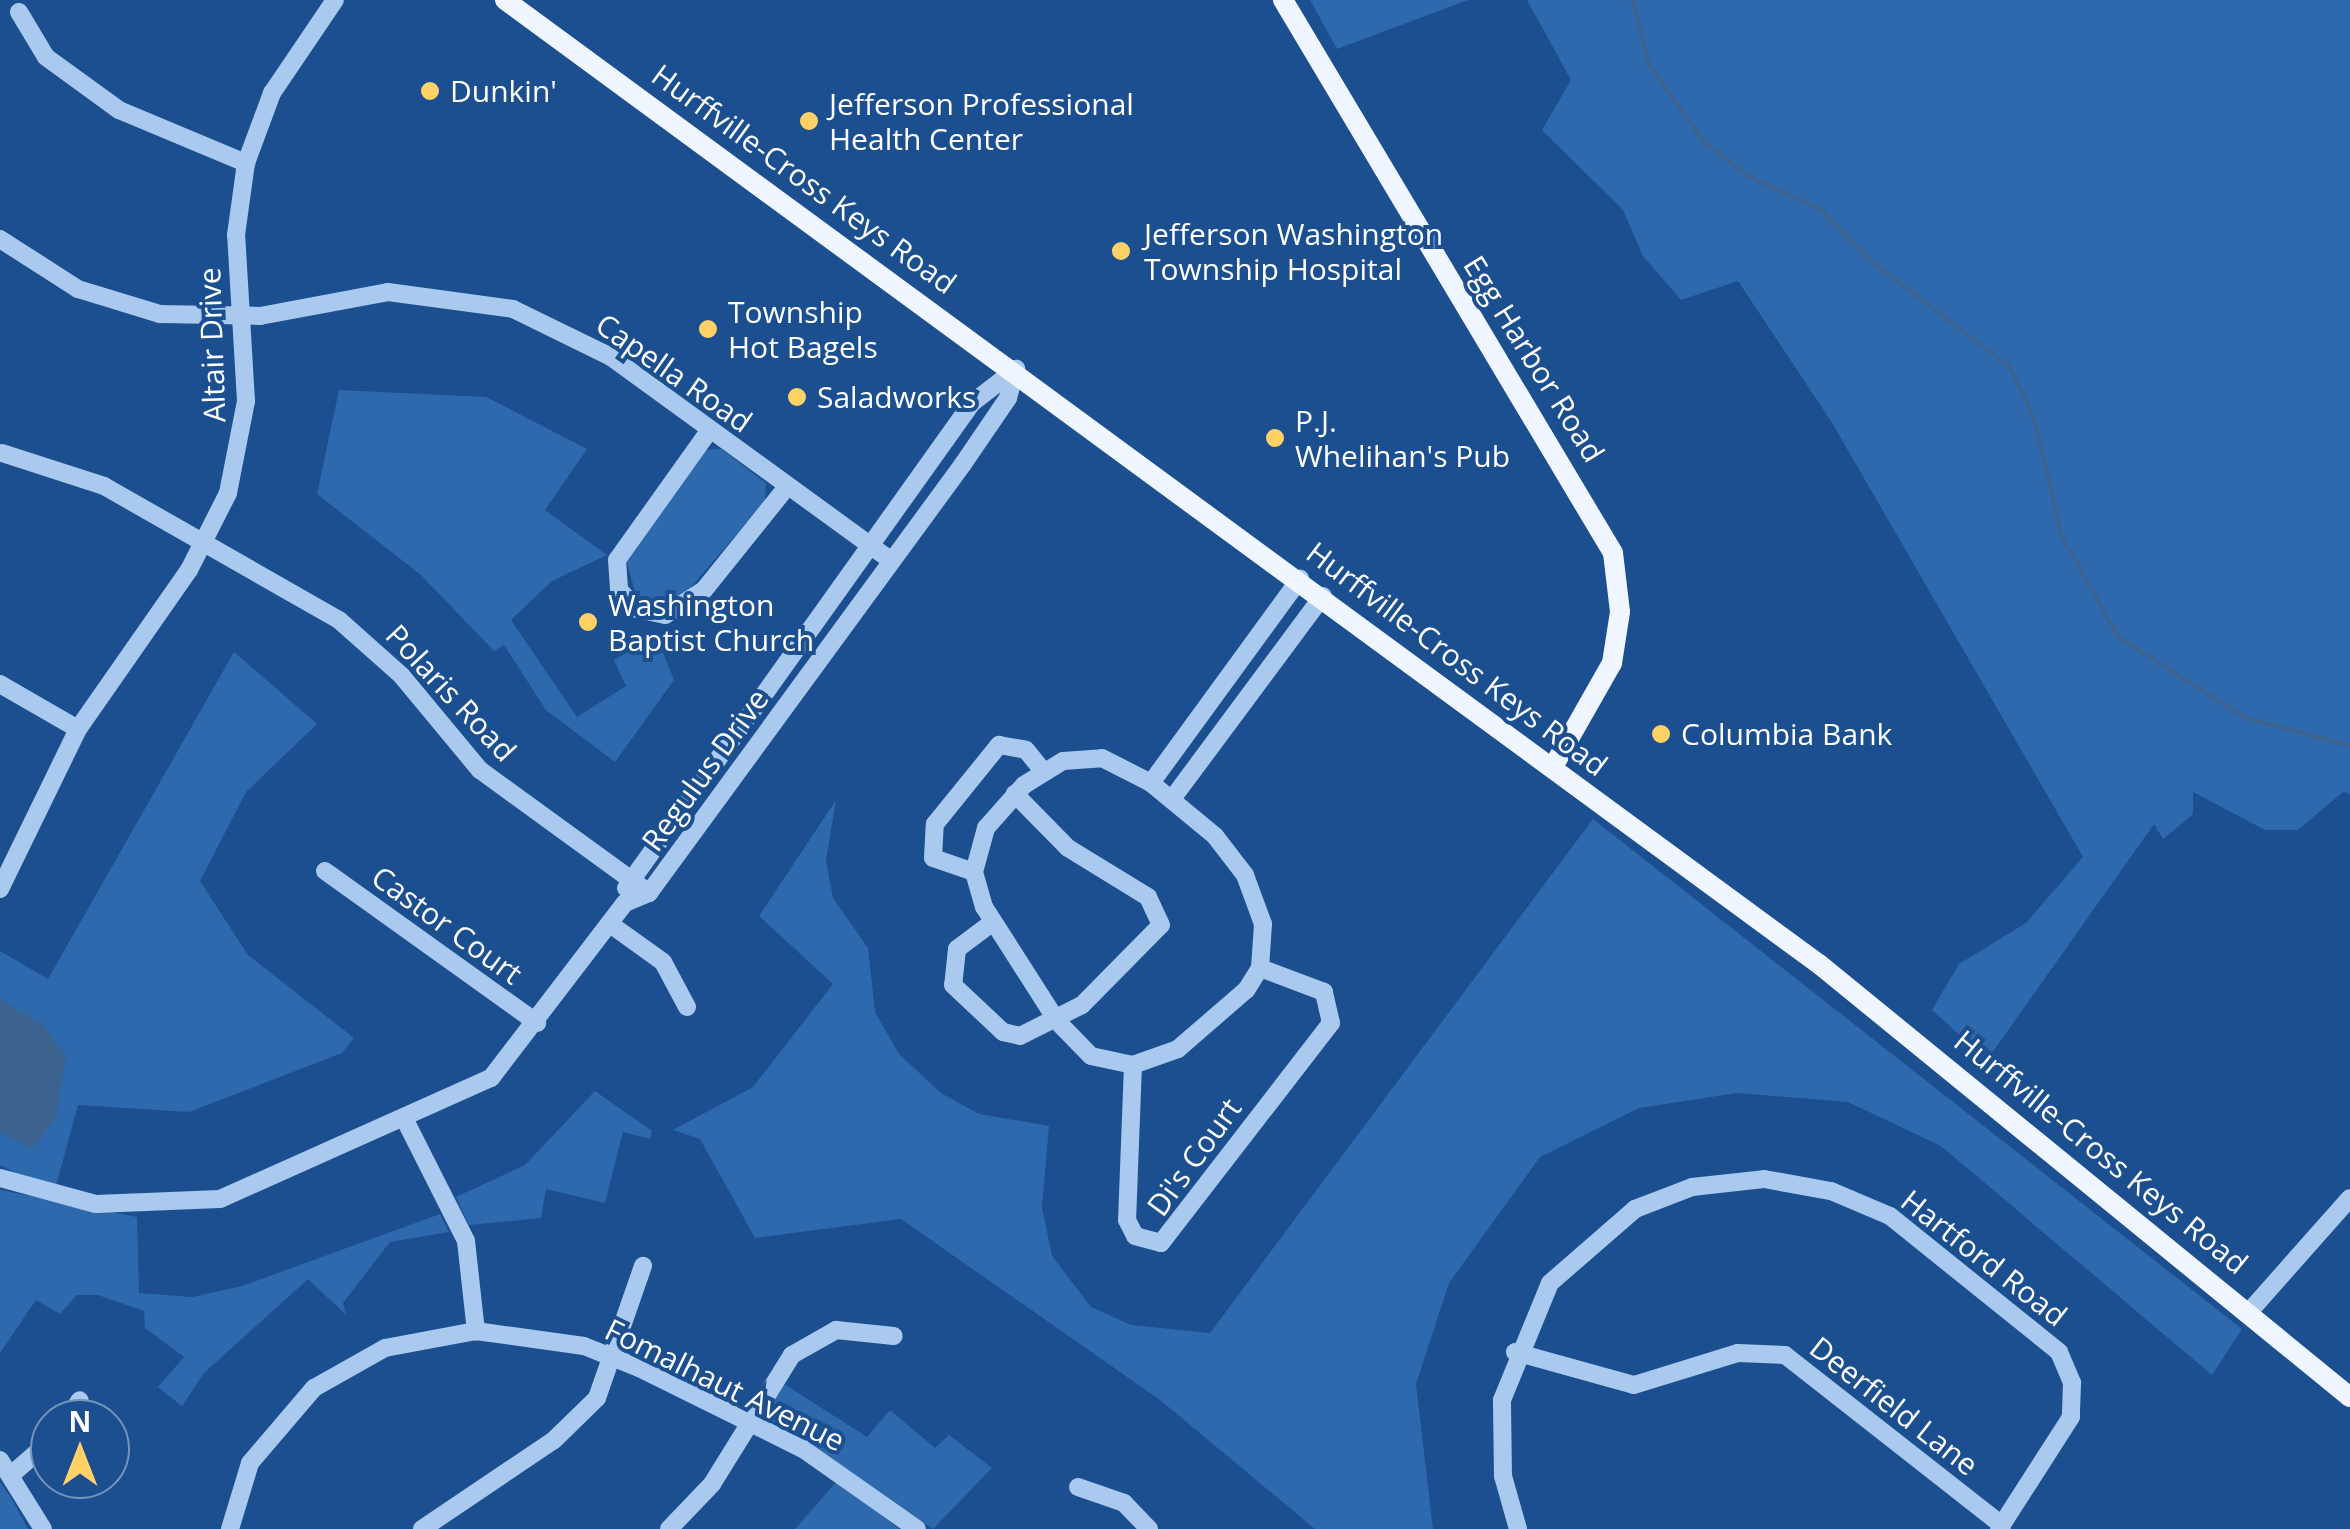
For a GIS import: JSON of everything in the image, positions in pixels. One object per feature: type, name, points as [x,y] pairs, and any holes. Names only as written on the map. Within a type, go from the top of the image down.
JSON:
[{"type":"main road","name":"Hurffville-Cross Keys Road","points":[[505,0],[1016,369],[1950,1066],[2350,1397]]},
{"type":"main road","name":"Egg Harbor Road","points":[[1283,0],[1613,554],[1620,628],[1587,717],[1553,767]]},
{"type":"main road","points":[[1586,792],[1575,762],[1587,717]]},
{"type":"street","name":"Altair Drive","points":[[0,889],[78,729],[205,541],[243,434],[242,318],[236,234],[246,164],[272,93],[335,0]]},
{"type":"street","points":[[19,12],[46,57],[120,110],[246,164]]},
{"type":"street","name":"Capella Road","points":[[0,240],[108,301],[242,318],[377,292],[488,302],[588,343],[892,561]]},
{"type":"street","name":"Regulus Drive","points":[[626,904],[627,877],[867,543],[985,387],[1016,369]]},
{"type":"street","name":"Regulus Drive","points":[[0,1178],[96,1204],[196,1203],[256,1188],[406,1122],[491,1078],[537,1024],[626,904],[649,893],[960,468],[1008,398],[1016,369]]},
{"type":"street","points":[[709,430],[617,560],[619,590],[637,609],[665,614],[704,590],[786,488]]},
{"type":"street","points":[[936,451],[960,468]]},
{"type":"street","name":"Polaris Road","points":[[2,452],[104,486],[205,541],[351,630],[480,770],[649,893]]},
{"type":"street","points":[[1151,783],[1300,579]]},
{"type":"street","points":[[1172,799],[1323,596]]},
{"type":"street","points":[[0,684],[78,729]]},
{"type":"street","points":[[974,872],[934,858],[935,824],[999,745],[1026,750],[1043,772]]},
{"type":"street","points":[[1094,758],[1151,783],[1172,799],[1245,876],[1263,924],[1260,968],[1178,1049],[1133,1065],[1090,1056],[1057,1021],[992,922],[974,872],[986,828],[1015,794],[1043,772],[1094,758]]},
{"type":"street","points":[[992,922],[957,949],[956,992],[1010,1035],[1057,1021],[1149,947],[1162,919],[1148,897],[1068,848],[1015,794]]},
{"type":"street","name":"Castor Court","points":[[325,871],[537,1024]]},
{"type":"street","points":[[610,924],[662,962],[688,1007]]},
{"type":"street","name":"Di's Court","points":[[1133,1065],[1126,1220],[1135,1236],[1161,1243],[1331,1024],[1324,992],[1260,968]]},
{"type":"street","points":[[406,1122],[466,1241],[476,1331]]},
{"type":"street","name":"Hartford Road","points":[[1518,1529],[1500,1430],[1515,1352],[1564,1265],[1635,1209],[1740,1180],[1853,1197],[1917,1234],[2065,1362],[2074,1393],[2068,1427],[2000,1527]]},
{"type":"street","points":[[2249,1312],[2350,1198]]},
{"type":"street","points":[[422,1529],[579,1419],[615,1358],[643,1266]]},
{"type":"street","points":[[669,1529],[712,1484],[769,1380],[819,1336],[869,1328],[894,1336]]},
{"type":"street","name":"Fomalhaut Avenue","points":[[230,1529],[250,1463],[314,1388],[385,1348],[476,1331],[615,1358],[747,1420],[835,1468],[917,1529]]},
{"type":"street","name":"Deerfield Lane","points":[[1515,1352],[1623,1385],[1746,1351],[1785,1355],[2000,1527]]},
{"type":"street","points":[[30,1453],[5,1467],[43,1529]]},
{"type":"street","points":[[1078,1488],[1124,1504],[1149,1529]]},
{"type":"shaded area","points":[[1310,0],[1468,0],[1337,49]]},
{"type":"shaded area","points":[[1527,0],[2350,0],[2350,795],[2344,791],[2298,830],[2265,830],[2193,792],[2193,814],[2163,839],[2154,824],[1987,1060],[1932,1010],[1959,964],[2026,923],[2083,857],[1831,421],[1738,281],[1681,300],[1643,256],[1623,210],[1542,130],[1571,80]]},
{"type":"shaded area","points":[[339,390],[486,397],[587,449],[545,510],[607,555],[552,581],[511,620],[577,717],[626,686],[614,660],[656,636],[674,680],[615,762],[546,710],[504,645],[494,651],[421,575],[317,494]]},
{"type":"shaded area","points":[[721,449],[766,483],[765,501],[685,594],[656,605],[637,599],[626,559],[705,450]]},
{"type":"shaded area","points":[[234,652],[317,724],[246,792],[200,881],[248,955],[354,1038],[342,1053],[189,1112],[78,1105],[56,1186],[20,1175],[0,1165],[0,951],[48,979]]},
{"type":"shaded area","points":[[836,800],[826,860],[833,898],[868,948],[875,1012],[899,1054],[941,1093],[979,1114],[1049,1126],[1042,1207],[1052,1256],[1091,1307],[1131,1325],[1210,1333],[1593,819],[2242,1329],[2212,1375],[1941,1146],[1848,1102],[1737,1093],[1639,1108],[1540,1157],[1449,1283],[1416,1384],[1433,1529],[1315,1529],[1160,1400],[901,1219],[755,1238],[700,1139],[673,1130],[753,1087],[833,984],[759,916]]},
{"type":"shaded area","points":[[0,999],[43,1025],[66,1056],[56,1117],[32,1149],[0,1132]]},
{"type":"shaded area","points":[[595,1091],[652,1131],[650,1139],[623,1132],[605,1203],[546,1189],[541,1218],[469,1225],[456,1197],[525,1165]]},
{"type":"shaded area","points":[[0,1190],[137,1217],[139,1293],[192,1297],[242,1286],[440,1214],[449,1232],[390,1242],[343,1303],[346,1315],[308,1279],[204,1373],[182,1406],[158,1387],[184,1357],[145,1328],[144,1311],[98,1295],[77,1295],[60,1314],[36,1300],[0,1353]]},
{"type":"shaded area","points":[[778,1380],[867,1437],[890,1410],[935,1448],[949,1435],[992,1468],[933,1529],[769,1419]]},
{"type":"shaded area","points":[[838,1480],[899,1529],[795,1529]]},
{"type":"shaded area","points":[[0,1482],[11,1498],[28,1529],[0,1529]]},
{"type":"waterway","points":[[1633,0],[1648,63],[1704,142],[1751,178],[1820,209],[1873,263],[2010,367],[2035,421],[2061,534],[2118,637],[2244,717],[2350,746]]},
{"type":"place","name":"Dunkin'","points":[[430,91]]},
{"type":"place","name":"Jefferson Professional Health Center","points":[[809,121]]},
{"type":"place","name":"Jefferson Washington Township Hospital","points":[[1121,251]]},
{"type":"place","name":"Township Hot Bagels","points":[[708,329]]},
{"type":"place","name":"Saladworks","points":[[797,397]]},
{"type":"place","name":"P.J. Whelihan's Pub","points":[[1275,438]]},
{"type":"place","name":"Washington Baptist Church","points":[[588,622]]},
{"type":"place","name":"Columbia Bank","points":[[1661,734]]}]
